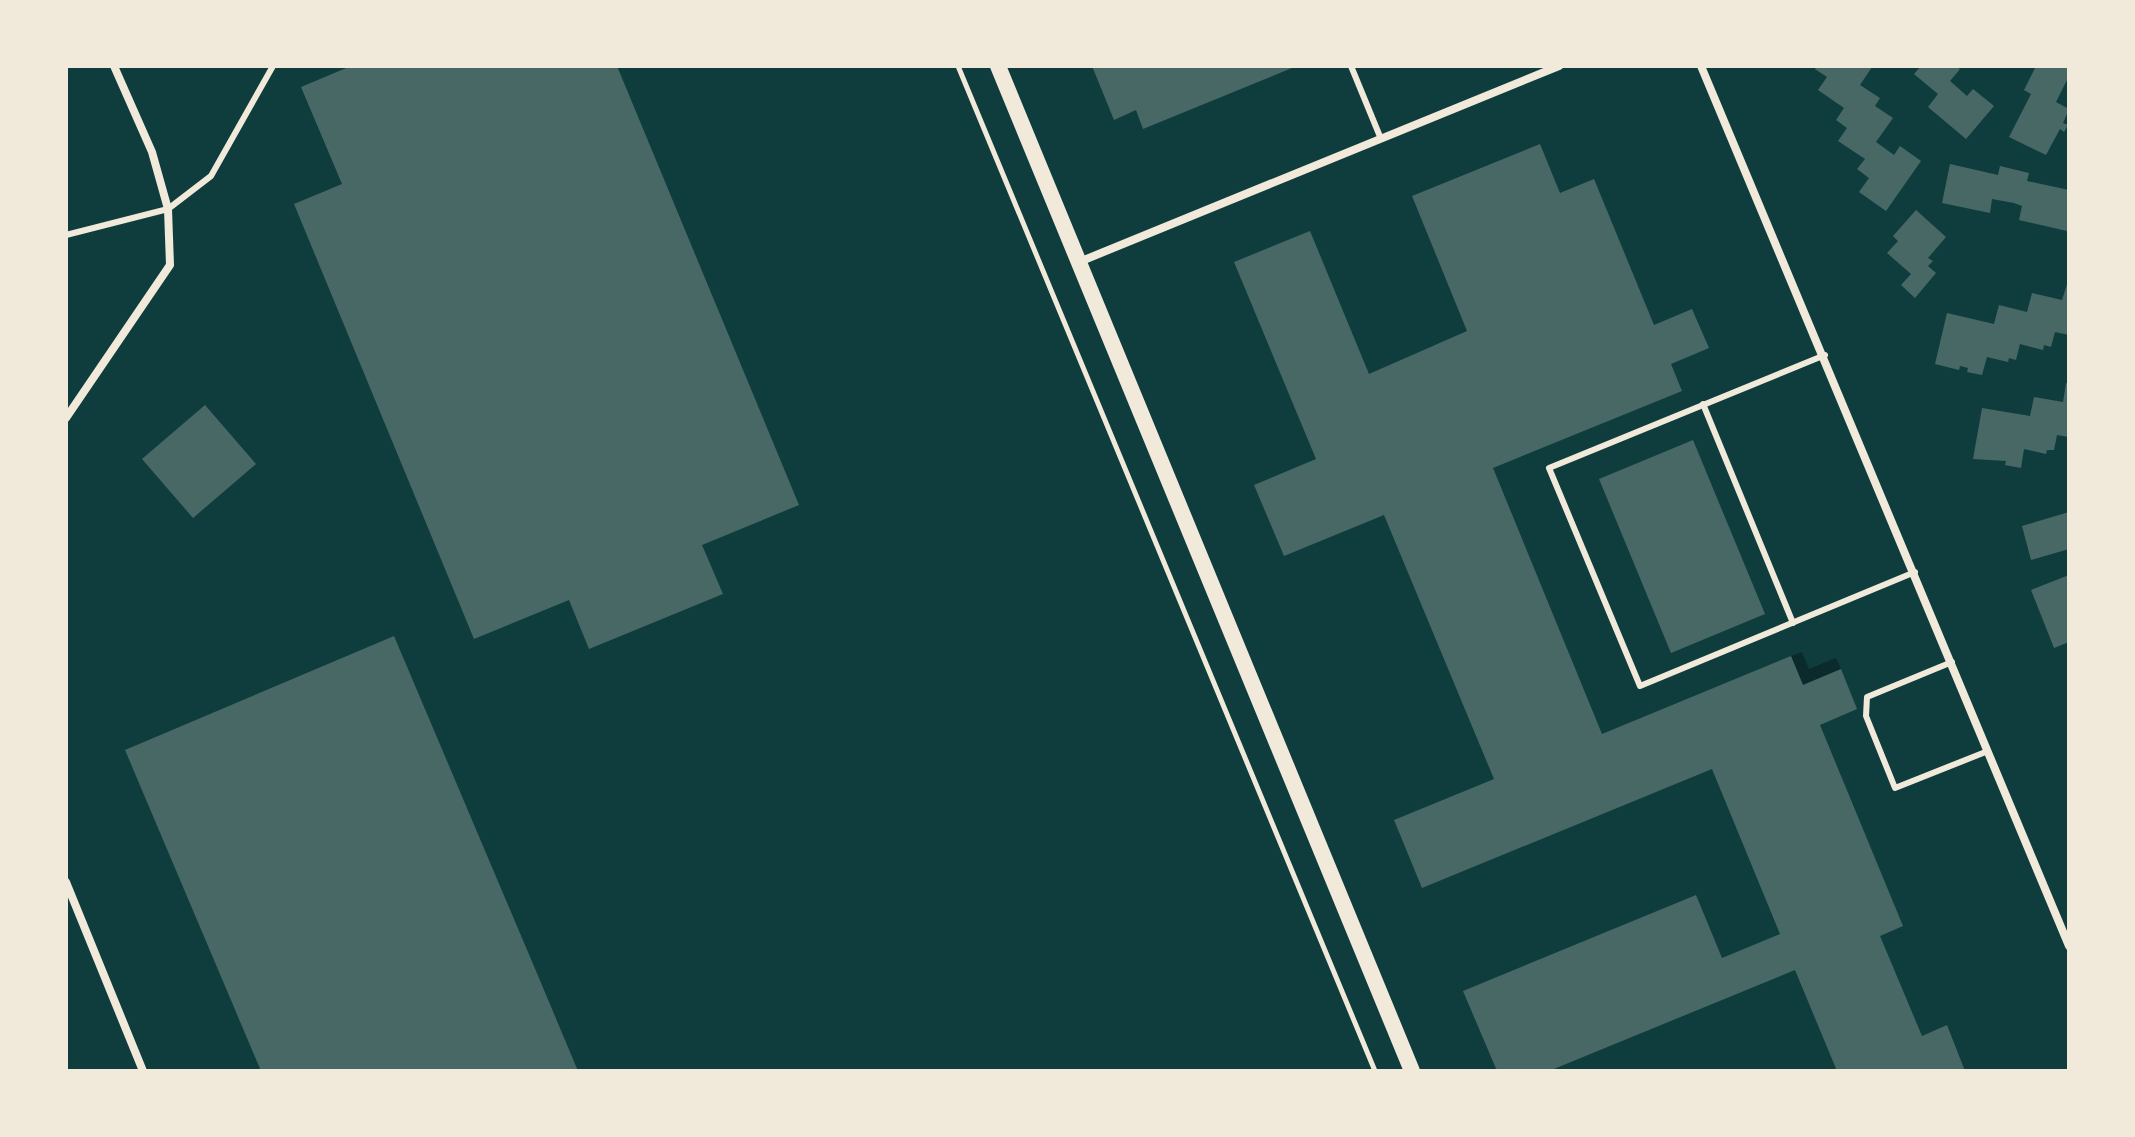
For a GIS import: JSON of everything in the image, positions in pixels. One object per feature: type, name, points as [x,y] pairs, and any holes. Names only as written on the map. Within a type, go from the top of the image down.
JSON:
[{"type":"main road","points":[[998,66],[1412,1071]]},
{"type":"street","points":[[66,418],[170,265],[168,209],[152,152],[114,66]]},
{"type":"street","points":[[1078,262],[1559,66]]},
{"type":"street","points":[[1701,66],[1825,355],[2069,946]]},
{"type":"street","points":[[66,882],[143,1071]]},
{"type":"lane","points":[[66,235],[168,209],[211,176],[273,66]]},
{"type":"lane","points":[[1351,66],[1381,139]]},
{"type":"lane","points":[[1825,355],[1549,468],[1640,686],[1915,572]]},
{"type":"lane","points":[[1703,404],[1793,623]]},
{"type":"lane","points":[[1952,662],[1867,697],[1866,716],[1895,788],[1988,751]]},
{"type":"path","points":[[958,66],[1375,1071]]},
{"type":"path","points":[[1001,169],[1009,166]]},
{"type":"water","points":[[1802,652],[1809,669],[1836,658],[1841,669],[1803,685],[1791,656]]},
{"type":"building","points":[[351,66],[617,66],[799,505],[702,545],[723,594],[589,649],[569,600],[474,639],[294,204],[342,184],[301,87]]},
{"type":"building","points":[[1092,66],[1297,66],[1143,129],[1136,110],[1114,120]]},
{"type":"building","points":[[1817,66],[1872,67],[1860,85],[1880,98],[1875,106],[1893,118],[1876,142],[1894,155],[1900,146],[1921,161],[1886,211],[1859,192],[1869,178],[1857,169],[1865,159],[1838,141],[1847,128],[1836,120],[1844,108],[1818,90],[1827,77],[1815,69]]},
{"type":"building","points":[[1921,66],[1955,66],[1960,69],[1950,81],[1967,96],[1973,89],[1994,106],[1966,139],[1928,107],[1938,94],[1914,74]]},
{"type":"building","points":[[2036,66],[2069,66],[2069,76],[2056,102],[2069,109],[2063,123],[2068,125],[2064,132],[2060,129],[2046,155],[2009,137],[2031,94],[2024,90]]},
{"type":"building","points":[[1540,144],[1560,193],[1594,179],[1654,325],[1692,309],[1709,348],[1671,364],[1682,391],[1493,468],[1602,734],[1791,656],[1803,685],[1841,669],[1857,709],[1820,725],[1903,926],[1880,936],[1922,1036],[1947,1025],[1965,1071],[1837,1071],[1795,970],[1549,1071],[1497,1071],[1463,991],[1696,895],[1722,958],[1780,934],[1712,769],[1422,888],[1394,820],[1494,779],[1384,515],[1284,556],[1254,485],[1316,459],[1234,262],[1310,231],[1369,374],[1467,331],[1412,196]]},
{"type":"building","points":[[1950,164],[1998,175],[2000,166],[2029,173],[2027,181],[2069,190],[2067,231],[2019,220],[2022,206],[2014,203],[1992,199],[1990,213],[1942,203]]},
{"type":"building","points":[[1916,210],[1946,237],[1928,258],[1933,261],[1928,266],[1936,273],[1915,298],[1901,285],[1911,274],[1887,253],[1898,241],[1893,236]]},
{"type":"building","points":[[2069,278],[2069,335],[2055,332],[2051,347],[2044,345],[2043,350],[2020,344],[2016,360],[2009,358],[2008,362],[1987,357],[1982,375],[1967,372],[1968,368],[1960,366],[1959,370],[1935,364],[1947,313],[1994,324],[1999,305],[2027,312],[2032,293],[2062,300]]},
{"type":"building","points":[[2066,383],[2069,384],[2069,437],[2057,435],[2054,450],[2047,450],[2046,454],[2024,449],[2021,468],[2005,465],[2006,461],[1973,459],[1982,408],[2030,416],[2034,397],[2063,402]]},
{"type":"building","points":[[205,405],[256,464],[193,518],[142,459]]},
{"type":"building","points":[[1693,440],[1765,614],[1671,653],[1599,479]]},
{"type":"building","points":[[2069,512],[2069,549],[2031,560],[2022,526]]},
{"type":"building","points":[[2069,575],[2069,642],[2054,648],[2031,590]]},
{"type":"building","points":[[394,636],[578,1071],[261,1071],[125,750]]}]
